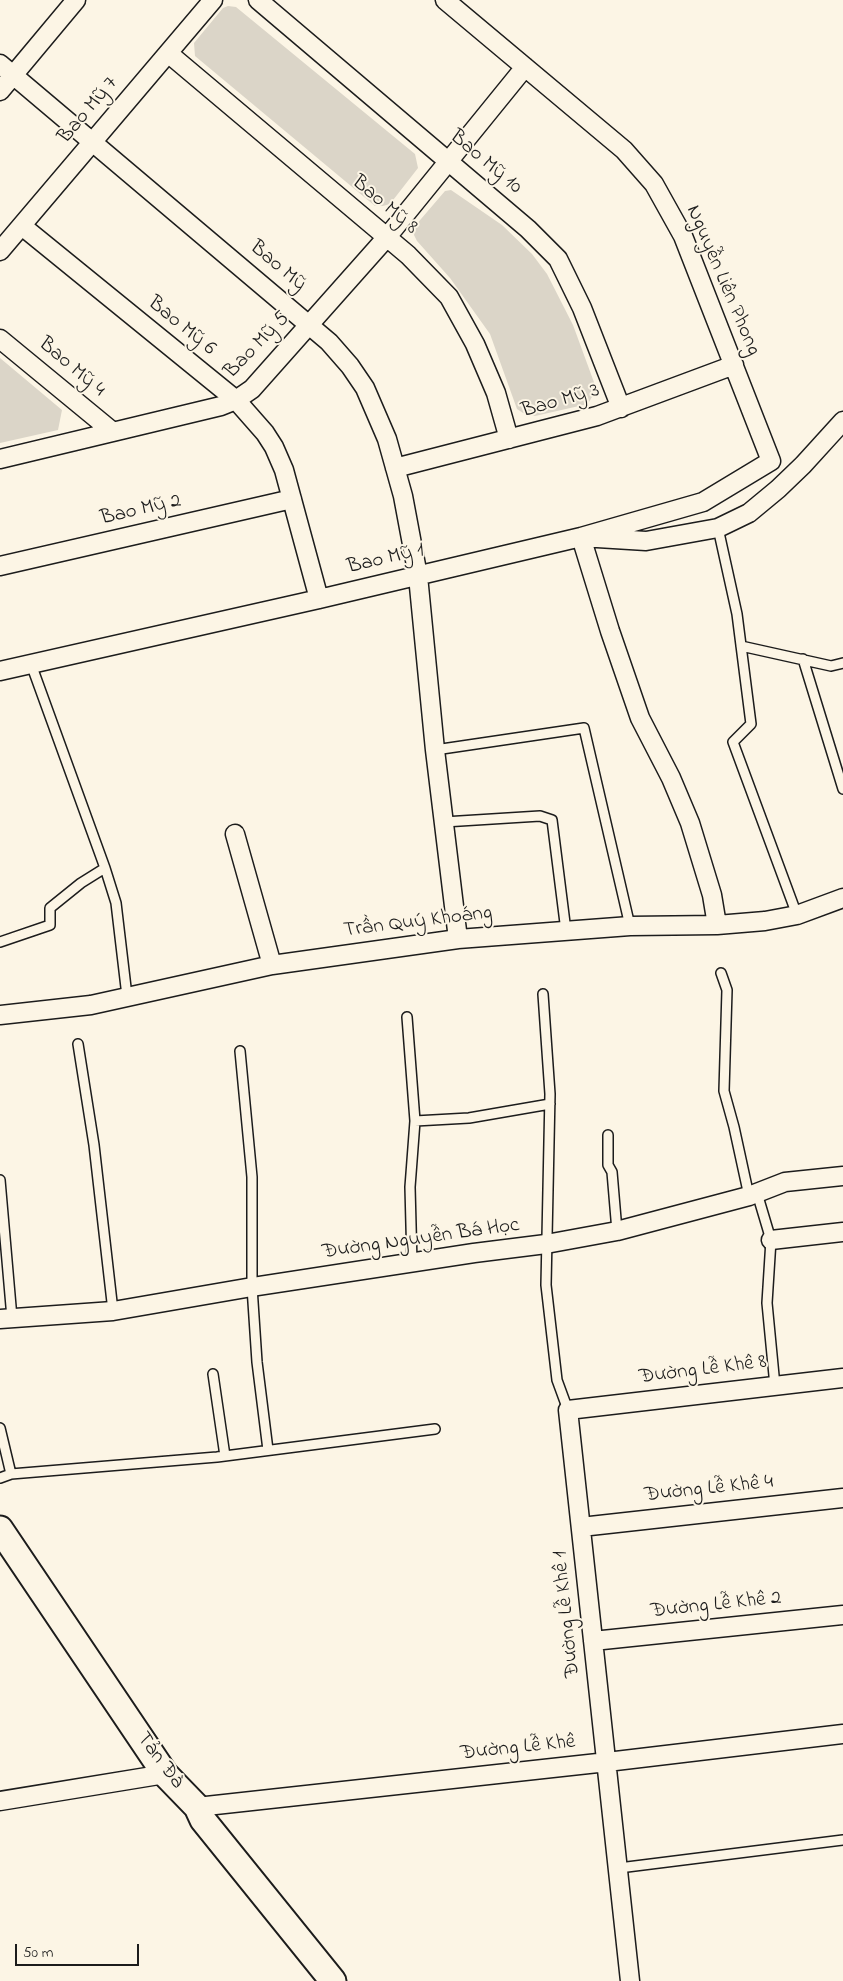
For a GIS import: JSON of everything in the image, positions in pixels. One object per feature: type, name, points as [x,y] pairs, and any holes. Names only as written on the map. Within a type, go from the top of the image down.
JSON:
[{"type":"main road","name":"Tản Đà","points":[[0,1529],[165,1774],[197,1807],[203,1820],[333,1981]]},
{"type":"street","points":[[0,90],[7,69],[76,0]]},
{"type":"street","name":"Bao Mỹ 7","points":[[0,251],[213,0]]},
{"type":"street","name":"Bao Mỹ 10","points":[[258,0],[528,229],[558,259],[582,308],[621,408]]},
{"type":"street","name":"Nguyễn Liên Phong","points":[[445,0],[624,150],[654,184],[683,236],[771,460]]},
{"type":"street","name":"Bao Mỹ 8","points":[[168,53],[408,255],[449,297],[475,344],[496,393],[508,439]]},
{"type":"street","name":"Bao Mỹ 5","points":[[0,459],[221,406],[236,400],[252,388],[387,237],[525,67]]},
{"type":"street","name":"Bao Mỹ","points":[[7,69],[310,325],[338,350],[365,388],[387,439],[403,496],[418,576],[435,750],[458,939]]},
{"type":"street","name":"Bao Mỹ 6","points":[[22,226],[236,400],[251,415],[274,447],[284,470],[319,599]]},
{"type":"street","name":"Bao Mỹ 4","points":[[0,339],[113,432]]},
{"type":"street","name":"Bao Mỹ 3","points":[[395,468],[597,416],[734,365]]},
{"type":"street","points":[[717,925],[712,895],[690,823],[671,778],[640,718],[610,631],[581,537],[646,541],[718,528],[749,513],[778,489],[842,426]]},
{"type":"street","name":"Bao Mỹ 1","points":[[0,671],[319,599],[581,537],[703,502],[771,460]]},
{"type":"street","name":"Bao Mỹ 2","points":[[0,566],[292,499]]},
{"type":"street","points":[[234,834],[272,965]]},
{"type":"street","name":"Trần Quý Khoáng","points":[[0,1015],[91,1004],[272,965],[458,939],[630,926],[717,925],[765,921],[797,915],[843,898]]},
{"type":"street","name":"Đường Nguyễn Bá Học","points":[[6,1319],[113,1312],[252,1287],[546,1244],[617,1231],[753,1194],[785,1182],[843,1176]]},
{"type":"street","points":[[771,1240],[843,1232]]},
{"type":"street","name":"Đường Lễ Khê 8","points":[[568,1410],[843,1378]]},
{"type":"street","name":"Đường Lễ Khê 1","points":[[568,1410],[630,1981]]},
{"type":"street","name":"Đường Lễ Khê 4","points":[[581,1527],[843,1498]]},
{"type":"street","name":"Đường Lễ Khê 2","points":[[593,1641],[843,1615]]},
{"type":"street","name":"Đường Lễ Khê","points":[[197,1807],[843,1734]]},
{"type":"street","points":[[0,1801],[165,1774]]},
{"type":"lane","points":[[718,528],[737,614],[751,724],[733,742],[797,915]]},
{"type":"lane","points":[[741,646],[831,666],[843,663]]},
{"type":"lane","points":[[803,660],[843,789]]},
{"type":"lane","points":[[31,664],[116,903],[127,996]]},
{"type":"lane","points":[[435,750],[584,728],[630,926]]},
{"type":"lane","points":[[444,822],[540,816],[552,820],[566,931]]},
{"type":"lane","points":[[0,942],[50,925],[50,908],[81,883],[105,868]]},
{"type":"lane","points":[[721,974],[727,990],[724,1091],[753,1194],[771,1240],[767,1303],[775,1386]]},
{"type":"lane","name":"Đường Lễ Khê 1","points":[[543,994],[550,1104],[546,1285],[557,1380],[568,1410]]},
{"type":"lane","points":[[407,1017],[415,1121],[410,1187],[412,1263]]},
{"type":"lane","points":[[78,1044],[94,1146],[113,1312]]},
{"type":"lane","points":[[240,1051],[252,1176],[252,1287],[257,1362],[268,1450]]},
{"type":"lane","points":[[415,1121],[469,1118],[550,1104]]},
{"type":"lane","points":[[608,1135],[608,1165],[612,1172],[617,1231]]},
{"type":"lane","points":[[0,1180],[6,1319]]},
{"type":"lane","points":[[213,1374],[225,1456]]},
{"type":"lane","points":[[0,1428],[11,1474]]},
{"type":"lane","points":[[0,1478],[11,1474],[225,1456],[436,1429]]},
{"type":"lane","points":[[619,1868],[843,1840]]},
{"type":"shaded area","points":[[228,6],[236,7],[415,154],[418,168],[390,204],[375,206],[195,56],[194,43],[223,8]]},
{"type":"shaded area","points":[[451,190],[502,225],[532,254],[547,274],[573,325],[595,385],[593,395],[588,404],[535,416],[523,413],[517,409],[490,334],[450,278],[417,241],[414,235],[415,226],[445,191]]},
{"type":"shaded area","points":[[0,358],[62,410],[58,430],[0,443]]}]
